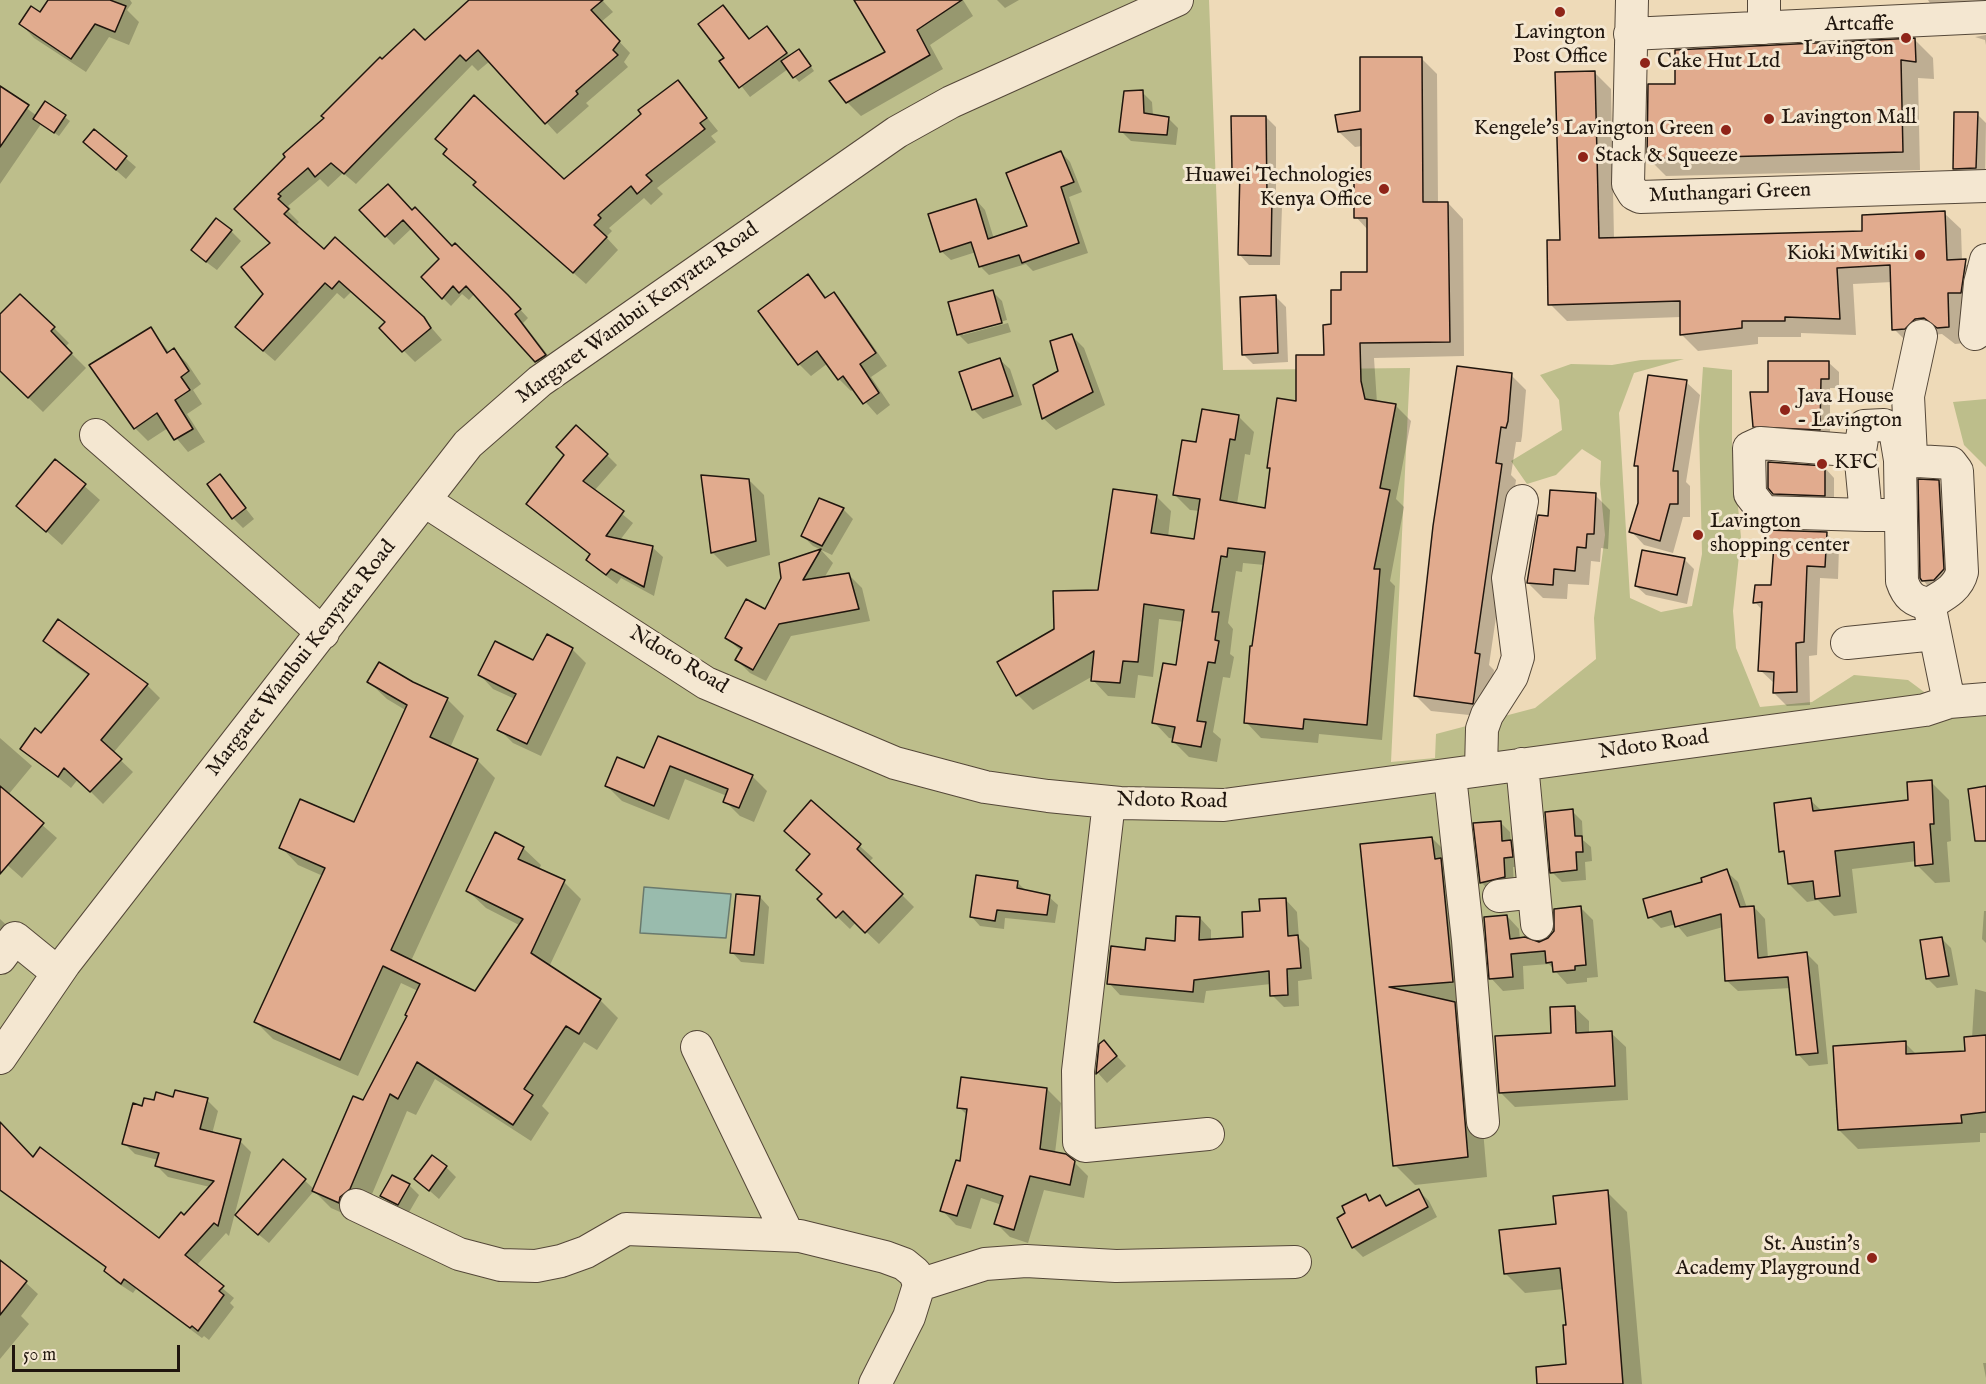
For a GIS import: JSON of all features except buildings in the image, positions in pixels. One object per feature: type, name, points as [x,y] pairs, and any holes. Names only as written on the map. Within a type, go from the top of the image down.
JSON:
[{"type":"street","name":"Margaret Wambui Kenyatta Road","points":[[0,1058],[58,973],[468,444],[540,381],[875,146],[951,102],[1177,0]]},
{"type":"street","name":"Muthangari Green","points":[[1632,0],[1628,184],[1634,194],[1640,197],[1986,186]]},
{"type":"street","points":[[1630,34],[1764,14],[1986,17]]},
{"type":"street","points":[[1975,334],[1980,283],[1986,260]]},
{"type":"street","points":[[1884,425],[1890,395],[1918,350],[1908,396],[1901,515],[1902,581],[1906,592],[1932,619],[1949,702]]},
{"type":"street","points":[[1866,515],[1860,451],[1864,426],[1884,425],[1895,430],[1906,460]]},
{"type":"street","points":[[96,435],[323,633]]},
{"type":"street","points":[[1860,451],[1760,443],[1749,448],[1750,494],[1764,512],[1901,515]]},
{"type":"street","points":[[1847,643],[1932,619],[1960,579],[1962,572],[1957,471],[1951,463],[1906,460]]},
{"type":"street","name":"Ndoto Road","points":[[425,501],[706,683],[895,763],[985,787],[1109,802],[1224,805],[1925,710],[1949,702],[1986,699]]},
{"type":"street","points":[[1481,770],[1482,729],[1487,715],[1512,676],[1518,657],[1508,578],[1522,501]]},
{"type":"street","points":[[1522,764],[1537,924]]},
{"type":"street","points":[[1450,776],[1468,940],[1483,1122]]},
{"type":"street","points":[[1109,802],[1078,1071],[1079,1142],[1085,1146],[1208,1134]]},
{"type":"street","points":[[1499,897],[1534,892]]},
{"type":"street","points":[[0,958],[15,938],[58,973]]},
{"type":"street","points":[[697,1047],[788,1235]]},
{"type":"street","points":[[356,1205],[459,1254],[501,1265],[536,1266],[561,1261],[586,1252],[626,1229],[788,1235],[821,1241],[904,1264],[915,1273],[919,1285],[909,1317],[876,1384]]},
{"type":"street","points":[[919,1285],[995,1263],[1026,1261],[1116,1266],[1295,1262]]},
{"type":"green space","points":[[0,0],[1209,0],[1223,370],[1410,368],[1391,762],[1435,758],[1436,734],[1535,708],[1596,659],[1594,618],[1605,535],[1600,484],[1601,461],[1582,449],[1556,475],[1527,484],[1511,461],[1562,430],[1559,400],[1540,375],[1571,364],[1612,365],[1641,360],[1684,359],[1634,373],[1619,413],[1630,598],[1661,612],[1692,606],[1702,554],[1699,427],[1703,367],[1732,370],[1732,446],[1741,537],[1733,611],[1736,648],[1760,707],[1812,702],[1854,675],[1908,680],[1955,715],[1986,713],[1986,1384],[0,1384]]},
{"type":"green space","points":[[1986,399],[1986,467],[1964,445],[1953,402]]},
{"type":"shaded area","points":[[644,887],[731,894],[726,938],[640,933]]},
{"type":"place","name":"Lavington Post Office","points":[[1560,12]]},
{"type":"place","name":"Artcaffe Lavington","points":[[1906,38]]},
{"type":"place","name":"Cake Hut Ltd","points":[[1645,63]]},
{"type":"place","name":"Lavington Mall","points":[[1769,119]]},
{"type":"place","name":"Kengele's Lavington Green","points":[[1726,130]]},
{"type":"place","name":"Stack & Squeeze","points":[[1583,157]]},
{"type":"place","name":"Huawei Technologies Kenya Office","points":[[1384,189]]},
{"type":"place","name":"Kioki Mwitiki","points":[[1920,255]]},
{"type":"place","name":"Java House - Lavington","points":[[1785,410]]},
{"type":"place","name":"KFC","points":[[1822,464]]},
{"type":"place","name":"Lavington shopping center","points":[[1698,535]]},
{"type":"place","name":"St. Austin's Academy Playground","points":[[1872,1258]]}]
